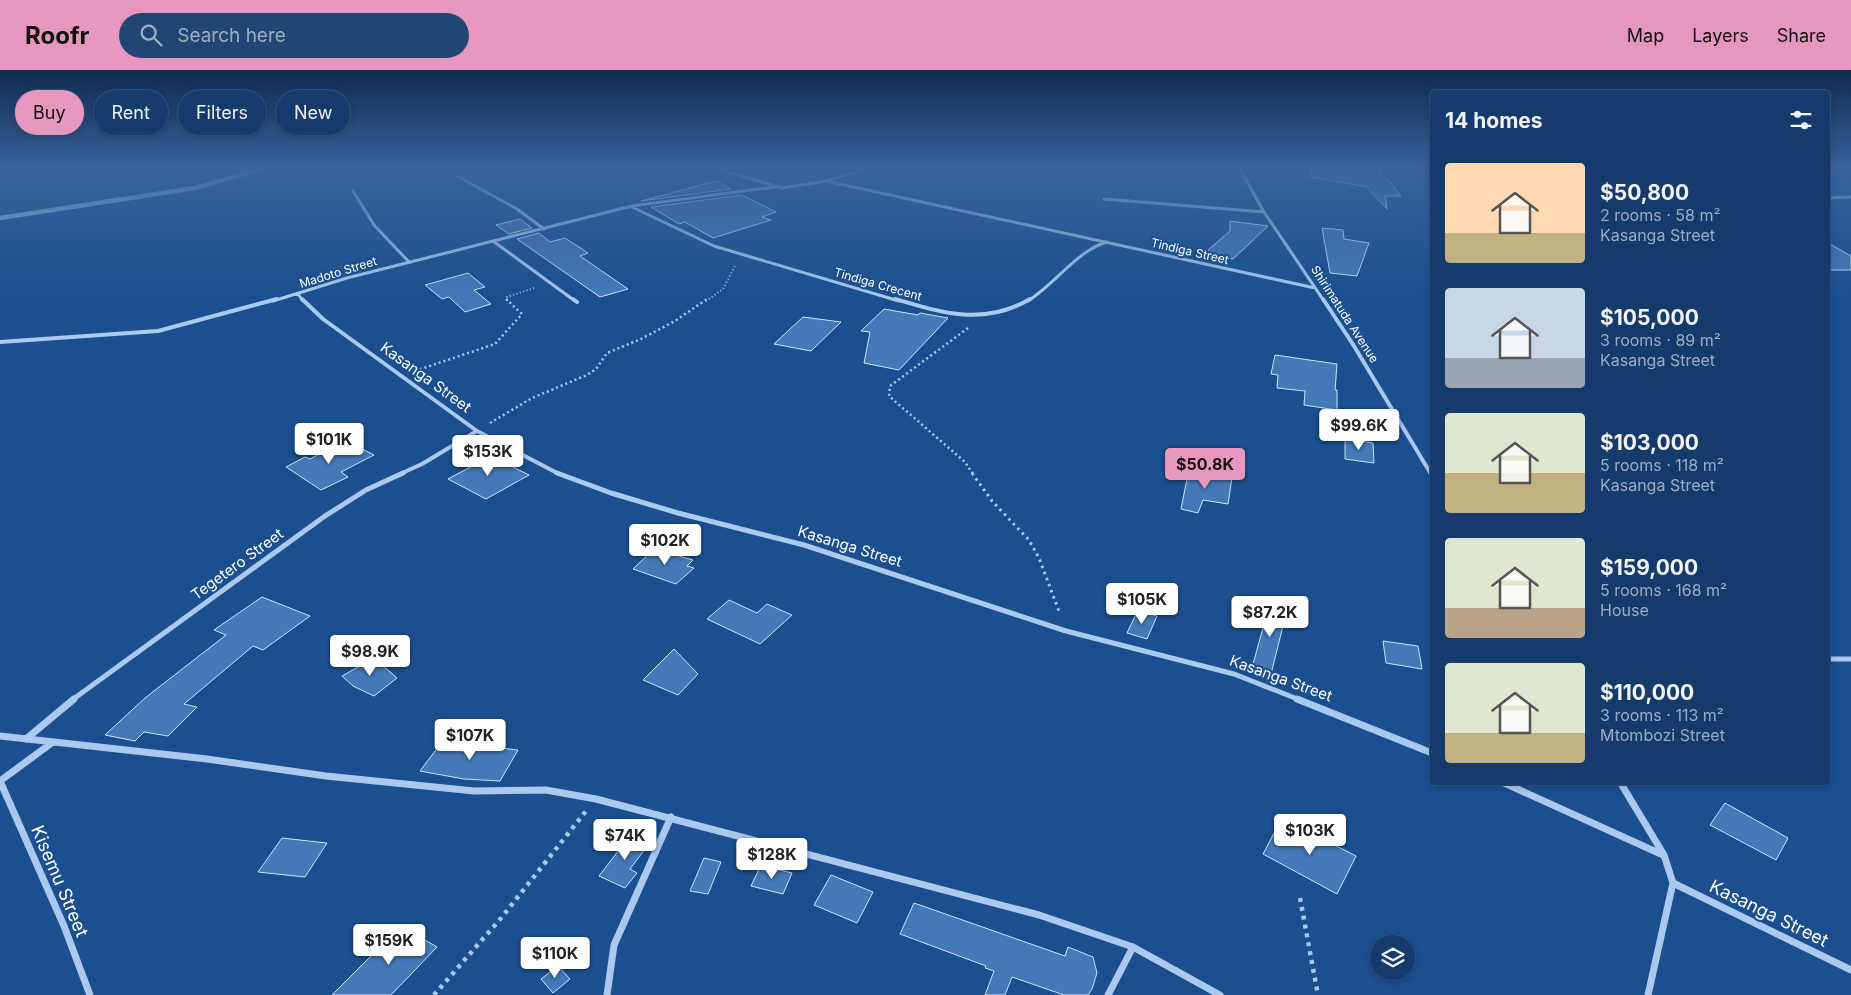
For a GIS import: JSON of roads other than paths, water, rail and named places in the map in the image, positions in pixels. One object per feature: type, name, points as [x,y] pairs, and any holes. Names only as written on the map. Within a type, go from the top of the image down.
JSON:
[{"type":"street","points":[[365,210],[374,225],[409,262]]},
{"type":"street","points":[[520,210],[544,229]]},
{"type":"street","name":"Madoto Street","points":[[0,342],[158,331],[409,262],[616,210]]},
{"type":"street","name":"Tindiga Crecent","points":[[640,210],[695,238],[743,255],[934,311],[963,317],[983,316],[1012,308],[1046,289],[1090,248],[1107,242]]},
{"type":"street","name":"Tindiga Street","points":[[960,210],[1315,288]]},
{"type":"street","points":[[1241,210],[1264,212]]},
{"type":"street","name":"Shirimatuda Avenue","points":[[1264,212],[1354,346],[1430,472]]},
{"type":"street","points":[[493,241],[578,302]]},
{"type":"street","name":"Kasanga Street","points":[[298,294],[323,319],[477,431],[563,476],[678,513],[804,545],[1066,632],[1234,674],[1430,752]]},
{"type":"street","name":"Tegetero Street","points":[[25,740],[92,684],[325,516],[366,490],[422,464],[477,431]]},
{"type":"street","points":[[1830,658],[1851,658]]},
{"type":"street","points":[[0,736],[207,759],[336,777],[474,791],[546,790],[596,799],[671,817],[1039,915],[1133,947],[1220,995]]},
{"type":"street","points":[[0,781],[53,742]]},
{"type":"street","name":"Kisemu Street","points":[[0,781],[64,926],[90,995]]},
{"type":"street","points":[[1509,785],[1664,855]]},
{"type":"street","points":[[1622,785],[1664,855],[1673,884],[1648,995]]},
{"type":"street","points":[[607,995],[614,945],[671,817]]},
{"type":"street","name":"Kasanga Street","points":[[1673,884],[1851,970]]},
{"type":"street","points":[[1108,995],[1133,947]]},
{"type":"waterway","points":[[0,218],[51,210]]}]
